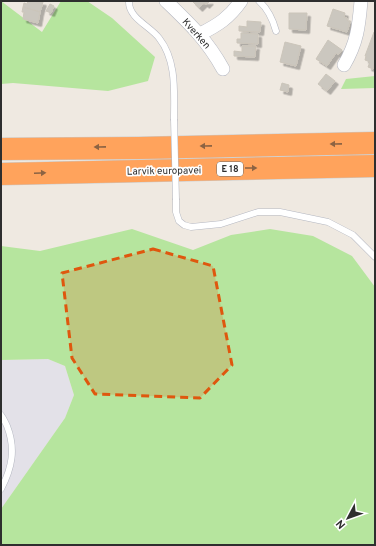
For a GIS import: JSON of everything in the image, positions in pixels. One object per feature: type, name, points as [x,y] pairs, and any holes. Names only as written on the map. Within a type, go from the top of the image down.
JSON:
[{"type":"highway","points":[[1,149],[139,148],[375,143]]},
{"type":"highway","name":"Larvik europavei","points":[[1,174],[375,166]]},
{"type":"street","name":"Kverken","points":[[166,1],[200,34],[214,53],[223,69]]},
{"type":"street","points":[[200,34],[225,20],[235,10],[241,1]]},
{"type":"street","points":[[344,65],[353,50],[359,25],[361,1]]},
{"type":"lane","points":[[129,1],[131,12],[160,39],[172,68],[176,212],[179,221],[191,228],[221,224],[258,212],[280,212],[328,222],[353,235],[375,258]]},
{"type":"lane","points":[[259,1],[269,14],[276,31]]},
{"type":"lane","points":[[1,415],[10,434],[13,451],[8,474],[1,489]]},
{"type":"highlighted area","points":[[153,249],[213,266],[232,365],[200,398],[95,394],[72,358],[62,273]]},
{"type":"shaded area","points":[[48,359],[65,366],[74,395],[65,418],[1,509],[1,360]]},
{"type":"green space","points":[[1,1],[42,32],[61,1],[87,1],[112,18],[155,57],[148,81],[108,91],[13,83],[1,84]]},
{"type":"green space","points":[[375,76],[375,88],[341,89],[346,79]]},
{"type":"green space","points":[[132,229],[193,250],[231,235],[270,229],[313,236],[352,256],[375,287],[375,545],[1,545],[1,509],[65,418],[74,395],[65,366],[48,359],[1,360],[1,246],[40,251]]},
{"type":"building","points":[[28,1],[43,2],[40,12],[23,7],[24,3],[27,4]]},
{"type":"building","points":[[192,1],[210,1],[206,5],[204,3],[199,8]]},
{"type":"building","points":[[50,4],[54,6],[51,13],[46,11]]},
{"type":"building","points":[[23,7],[40,12],[38,23],[23,19]]},
{"type":"building","points":[[333,9],[345,13],[344,17],[350,22],[347,32],[327,26]]},
{"type":"building","points":[[289,13],[307,13],[306,30],[289,29]]},
{"type":"building","points":[[247,21],[261,22],[260,32],[239,31],[239,26],[247,27]]},
{"type":"building","points":[[374,32],[375,63],[373,69],[368,67],[370,62],[365,60],[365,56]]},
{"type":"building","points":[[241,33],[258,34],[258,44],[237,43],[237,39],[241,39]]},
{"type":"building","points":[[328,40],[342,50],[338,55],[336,53],[327,66],[316,59]]},
{"type":"building","points":[[285,42],[301,46],[296,66],[280,62]]},
{"type":"building","points":[[242,46],[256,46],[255,57],[234,56],[234,51],[242,52]]},
{"type":"building","points":[[326,74],[335,81],[327,91],[318,84]]},
{"type":"building","points":[[282,83],[289,85],[288,92],[280,90]]}]
